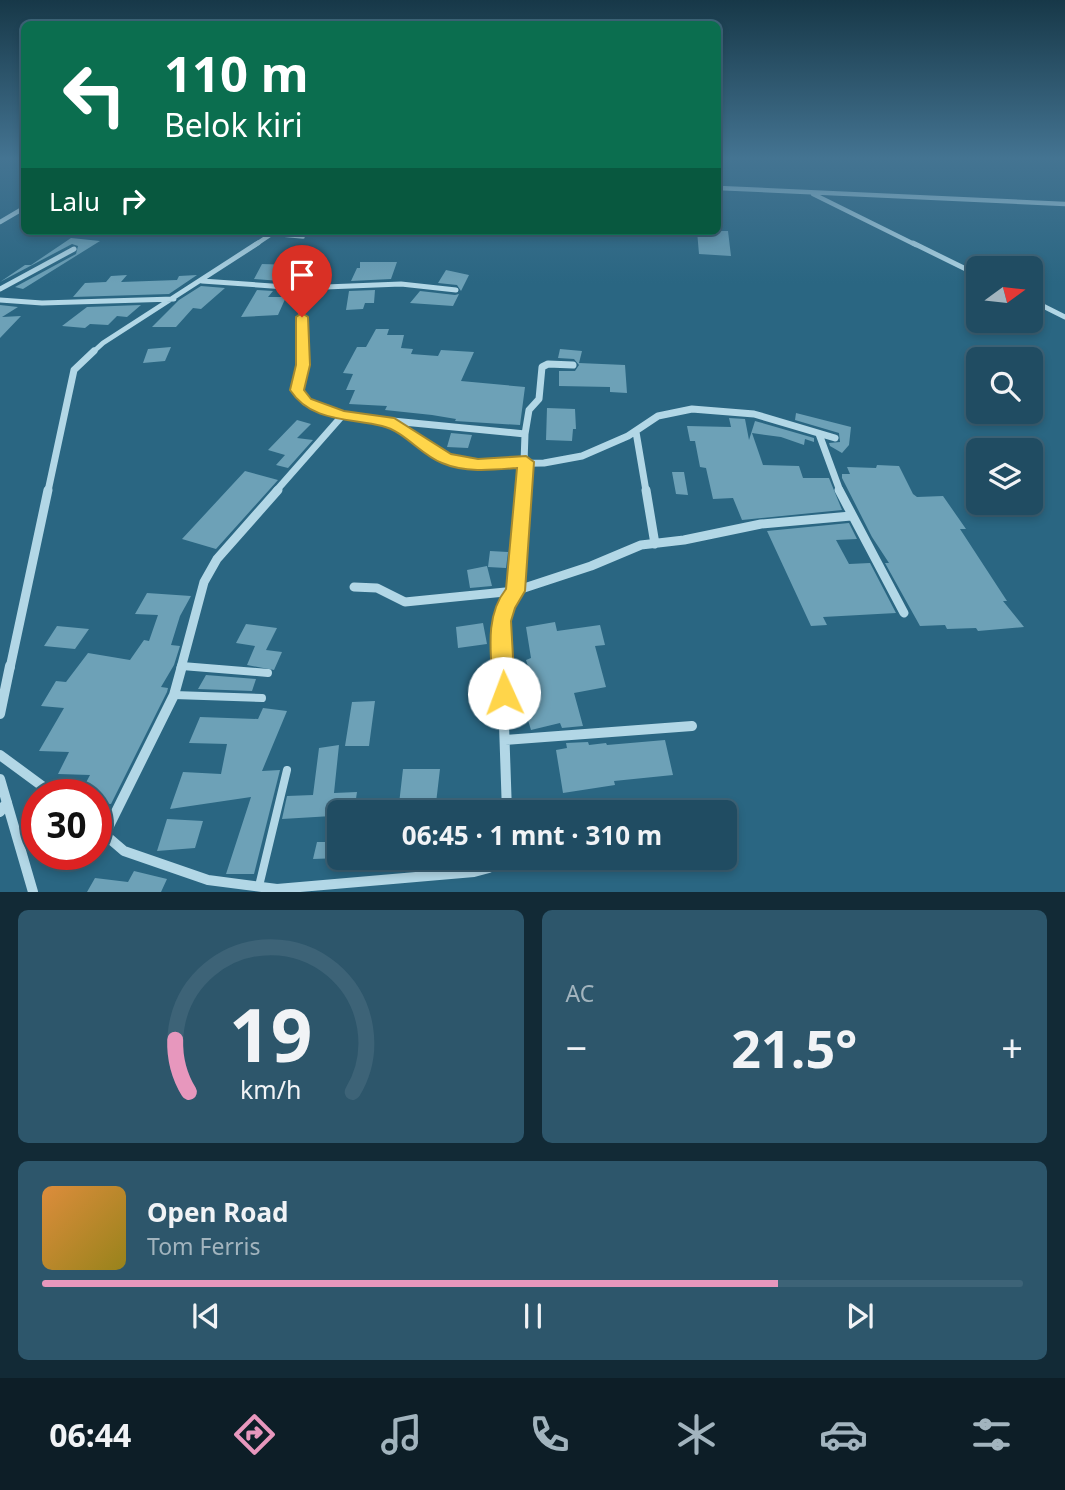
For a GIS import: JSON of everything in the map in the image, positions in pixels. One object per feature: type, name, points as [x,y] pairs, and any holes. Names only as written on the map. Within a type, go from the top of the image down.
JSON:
[{"type":"street","points":[[827,201],[966,269]]},
{"type":"street","points":[[993,201],[1065,204]]},
{"type":"street","points":[[0,222],[21,210]]},
{"type":"street","points":[[0,714],[74,370],[103,343],[271,235]]},
{"type":"street","points":[[0,289],[74,249]]},
{"type":"street","points":[[201,281],[300,288],[401,284],[456,290]]},
{"type":"street","points":[[300,288],[304,337],[303,365],[297,390],[306,402],[342,416],[525,434]]},
{"type":"street","points":[[0,300],[42,303],[174,299]]},
{"type":"street","points":[[1043,306],[1065,317]]},
{"type":"street","points":[[507,800],[501,621],[506,604],[516,591],[526,462],[525,434],[529,410],[539,399],[542,368],[548,364],[573,365]]},
{"type":"street","points":[[389,422],[446,459],[478,465],[579,458],[636,432],[651,419],[666,412],[728,409],[775,418],[835,438]]},
{"type":"street","points":[[112,808],[174,695],[204,582],[216,559],[342,416]]},
{"type":"street","points":[[636,432],[655,544]]},
{"type":"street","points":[[819,433],[851,516],[904,613]]},
{"type":"street","points":[[354,587],[377,588],[405,602],[516,591],[591,566],[641,545],[761,524],[851,516]]},
{"type":"street","points":[[505,740],[692,726]]},
{"type":"street","points":[[0,755],[33,779]]},
{"type":"street","points":[[0,779],[4,807],[33,891]]},
{"type":"street","points":[[112,840],[124,851],[208,880],[277,890],[482,870]]},
{"type":"lane","points":[[288,235],[303,237]]},
{"type":"lane","points":[[183,666],[268,673]]},
{"type":"lane","points":[[174,695],[262,698]]},
{"type":"lane","points":[[259,886],[287,770]]},
{"type":"building","points":[[721,231],[728,231],[731,256],[699,254],[697,235],[721,235]]},
{"type":"building","points":[[71,238],[100,241],[23,289],[15,287],[76,254],[78,246],[72,244],[0,282],[25,265],[31,265]]},
{"type":"building","points":[[360,262],[397,262],[391,279],[351,281],[357,268],[360,268]]},
{"type":"building","points":[[262,264],[294,265],[281,281],[254,279]]},
{"type":"building","points":[[446,270],[469,275],[461,291],[457,285],[438,283]]},
{"type":"building","points":[[127,275],[121,282],[177,280],[179,276],[197,275],[169,294],[73,297],[85,283],[106,282],[111,276]]},
{"type":"building","points":[[201,286],[225,288],[201,309],[193,308],[176,327],[152,327],[179,300]]},
{"type":"building","points":[[257,290],[273,291],[268,297],[286,297],[278,315],[241,317]]},
{"type":"building","points":[[375,290],[374,303],[365,303],[363,309],[346,310],[349,291]]},
{"type":"building","points":[[420,291],[459,294],[453,306],[410,303]]},
{"type":"building","points":[[0,305],[18,307],[2,317],[21,316],[0,338]]},
{"type":"building","points":[[141,305],[127,317],[117,316],[108,325],[90,324],[85,328],[62,326],[87,307]]},
{"type":"building","points":[[376,329],[389,329],[387,335],[404,335],[401,348],[413,349],[411,354],[438,356],[441,350],[474,352],[461,381],[525,387],[520,425],[455,421],[456,419],[432,415],[385,410],[387,406],[349,404],[355,390],[346,390],[353,374],[343,373],[357,347],[366,347]]},
{"type":"building","points":[[171,347],[165,361],[143,363],[148,349]]},
{"type":"building","points":[[560,349],[582,351],[579,363],[625,365],[627,393],[610,392],[610,387],[559,386],[559,371],[575,371],[579,365],[574,359],[558,358]]},
{"type":"building","points":[[547,408],[575,409],[576,429],[573,429],[572,441],[546,440]]},
{"type":"building","points":[[796,413],[851,427],[849,445],[842,453],[830,446],[829,443],[840,442],[839,433],[795,420]]},
{"type":"building","points":[[729,418],[745,419],[749,440],[755,421],[814,438],[814,442],[805,439],[804,445],[781,437],[752,433],[763,465],[799,466],[803,478],[829,478],[842,510],[742,520],[733,498],[713,499],[706,468],[700,467],[695,441],[690,441],[687,426],[731,427]]},
{"type":"building","points":[[297,420],[311,424],[297,438],[313,440],[288,468],[276,465],[285,455],[268,450]]},
{"type":"building","points":[[451,433],[472,435],[468,448],[447,447]]},
{"type":"building","points":[[877,465],[899,466],[917,497],[943,496],[966,529],[960,529],[1007,601],[1003,601],[1024,627],[978,631],[976,628],[947,629],[945,625],[920,626],[842,478],[842,474],[850,474],[847,467],[876,468]]},
{"type":"building","points":[[245,471],[278,480],[216,549],[182,539]]},
{"type":"building","points":[[672,472],[684,472],[688,495],[676,494]]},
{"type":"building","points":[[849,523],[857,539],[836,540],[849,564],[870,563],[896,613],[823,617],[827,625],[811,626],[767,531]]},
{"type":"building","points":[[490,551],[508,552],[506,568],[488,567]]},
{"type":"building","points":[[487,566],[492,586],[470,588],[467,570]]},
{"type":"building","points":[[147,593],[191,596],[180,616],[171,645],[180,646],[174,665],[161,687],[168,688],[167,692],[112,802],[112,779],[88,779],[90,775],[58,774],[69,752],[39,751],[64,708],[41,706],[56,681],[66,682],[88,653],[130,660],[144,640],[149,641],[158,615],[135,614]]},
{"type":"building","points":[[555,622],[557,631],[600,625],[605,645],[595,646],[606,687],[574,693],[583,726],[562,728],[560,723],[531,730],[520,694],[535,689],[526,660],[531,658],[526,627]]},
{"type":"building","points":[[483,623],[487,644],[458,648],[456,627]]},
{"type":"building","points":[[246,624],[277,628],[266,650],[282,652],[274,670],[247,665],[255,646],[236,643]]},
{"type":"building","points":[[57,626],[89,629],[75,649],[44,646]]},
{"type":"building","points":[[206,675],[256,679],[252,691],[198,689]]},
{"type":"building","points":[[375,701],[369,746],[345,746],[352,702]]},
{"type":"building","points":[[263,708],[287,711],[262,771],[280,770],[254,874],[226,874],[251,797],[170,809],[183,772],[221,774],[227,744],[189,743],[200,717],[258,719]]},
{"type":"building","points":[[665,740],[673,775],[614,781],[615,785],[563,793],[556,750],[567,748],[566,743],[607,745]]},
{"type":"building","points":[[339,745],[334,793],[357,792],[356,800],[327,800],[327,816],[282,819],[287,796],[313,795],[319,748]]},
{"type":"building","points":[[403,769],[440,769],[436,800],[399,800]]},
{"type":"building","points":[[167,819],[203,821],[195,848],[157,851]]},
{"type":"building","points":[[317,842],[327,842],[327,858],[313,859]]},
{"type":"building","points":[[134,871],[167,879],[161,892],[87,892],[95,878],[128,882]]},
{"type":"route","points":[[302,317],[303,365],[297,390],[306,402],[333,414],[389,422],[446,459],[478,465],[526,462],[516,591],[506,604],[501,621],[504,693]]}]
